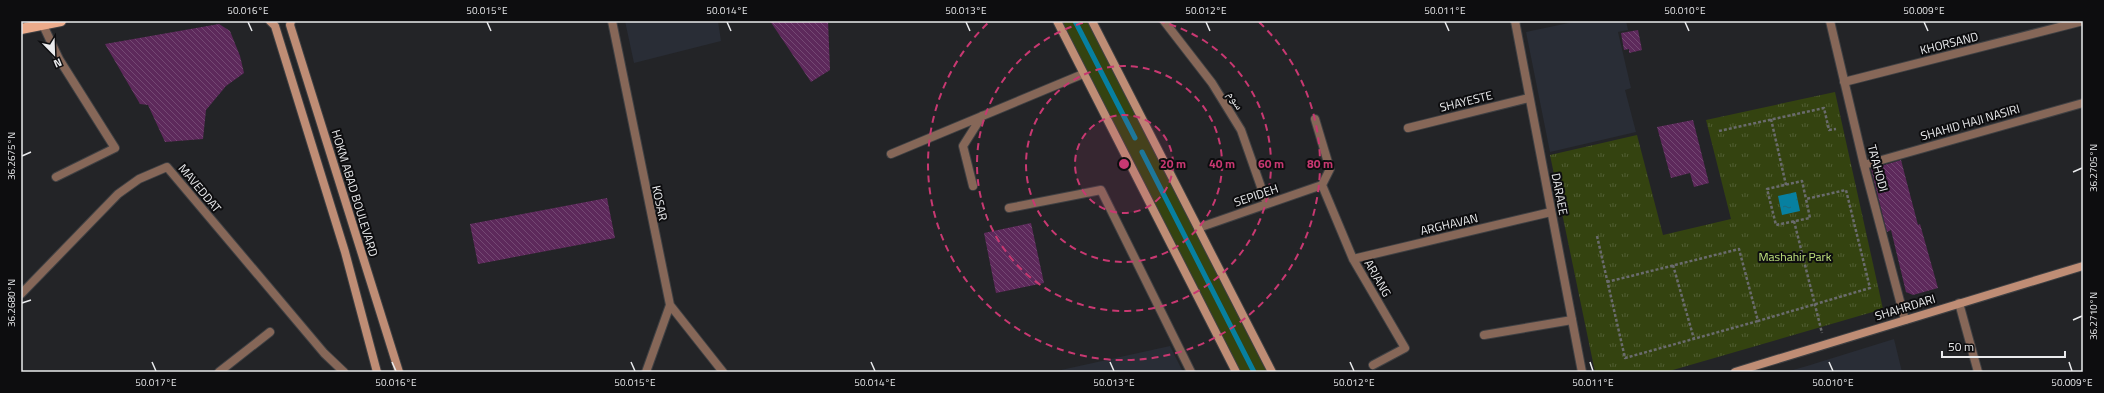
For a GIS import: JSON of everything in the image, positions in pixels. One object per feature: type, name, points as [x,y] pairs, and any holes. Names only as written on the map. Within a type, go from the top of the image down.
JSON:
[{"type":"main road","points":[[21,29],[61,21]]},
{"type":"main road","points":[[270,21],[275,26],[345,252],[378,372]]},
{"type":"main road","name":"HOKM ABAD BOULEVARD","points":[[291,21],[290,25],[399,372]]},
{"type":"main road","points":[[1057,21],[1236,372]]},
{"type":"main road","points":[[1092,21],[1272,372]]},
{"type":"main road","name":"SHAHRDARI","points":[[1735,372],[2083,266]]},
{"type":"street","name":"KOSAR","points":[[612,21],[670,305],[723,372]]},
{"type":"street","name":"سوم","points":[[1164,21],[1212,84],[1241,130],[1267,204]]},
{"type":"street","name":"DARAEE","points":[[1516,21],[1529,98],[1582,372]]},
{"type":"street","name":"TA'AHODI","points":[[1830,21],[1864,165],[1905,320]]},
{"type":"street","name":"KHORSAND","points":[[1844,82],[2083,21]]},
{"type":"street","points":[[43,25],[59,59],[115,148],[56,177]]},
{"type":"street","points":[[891,154],[1084,74]]},
{"type":"street","name":"SHAYESTE","points":[[1408,128],[1529,98]]},
{"type":"street","name":"SHAHID HAJI NASIRI","points":[[1864,165],[2083,103]]},
{"type":"street","points":[[973,186],[963,146],[982,116]]},
{"type":"street","points":[[1315,119],[1330,169],[1322,185]]},
{"type":"street","name":"MAVEDDAT","points":[[21,294],[118,194],[139,179],[167,167],[324,353],[344,372]]},
{"type":"street","name":"SEPIDEH","points":[[1198,228],[1322,185]]},
{"type":"street","name":"ARJANG","points":[[1322,185],[1353,259],[1405,348],[1373,365]]},
{"type":"street","points":[[1009,208],[1101,190],[1191,372]]},
{"type":"street","name":"ARGHAVAN","points":[[1353,259],[1551,212]]},
{"type":"street","points":[[1959,303],[1978,372]]},
{"type":"street","points":[[646,372],[670,305]]},
{"type":"street","points":[[1484,336],[1572,320]]},
{"type":"street","points":[[219,372],[270,332]]},
{"type":"path","points":[[1719,131],[1824,108],[1829,130],[1836,129]]},
{"type":"path","points":[[1771,119],[1786,185]]},
{"type":"path","points":[[1802,181],[1810,218],[1776,225],[1767,189],[1786,185],[1802,181]]},
{"type":"path","points":[[1598,236],[1625,358],[1870,288],[1846,190],[1806,199]]},
{"type":"path","points":[[1794,221],[1825,344]]},
{"type":"path","points":[[1607,282],[1739,249],[1758,321]]},
{"type":"path","points":[[1674,265],[1694,339]]},
{"type":"shaded area","points":[[625,21],[718,21],[721,41],[634,63]]},
{"type":"shaded area","points":[[1578,21],[1626,21],[1628,30],[1618,32],[1631,88],[1625,90],[1636,132],[1550,152],[1526,32]]},
{"type":"shaded area","points":[[1894,339],[1902,372],[1786,372],[1807,366]]},
{"type":"shaded area","points":[[1170,346],[1183,372],[1052,372]]},
{"type":"green space","points":[[1057,21],[1092,21],[1272,372],[1236,372]]},
{"type":"green space","name":"Mashahir Park","points":[[1835,92],[1883,309],[1666,372],[1595,372],[1550,155],[1637,135],[1663,235],[1731,219],[1706,120]]},
{"type":"water","points":[[1796,192],[1800,211],[1782,215],[1778,196]]},
{"type":"building","points":[[770,21],[828,21],[830,70],[811,82]]},
{"type":"building","points":[[219,24],[230,31],[240,56],[244,73],[226,86],[206,110],[203,139],[165,142],[148,105],[140,104],[105,44]]},
{"type":"building","points":[[1638,30],[1642,50],[1629,53],[1629,49],[1624,50],[1621,33]]},
{"type":"building","points":[[1693,120],[1709,183],[1694,187],[1690,173],[1671,178],[1657,127]]},
{"type":"building","points":[[1901,160],[1918,225],[1920,224],[1938,288],[1913,295],[1906,292],[1891,230],[1887,232],[1871,169]]},
{"type":"building","points":[[607,198],[615,238],[478,264],[470,224]]},
{"type":"building","points":[[1031,223],[1044,283],[996,293],[984,233]]},
{"type":"waterway","points":[[1075,21],[1135,138]]},
{"type":"waterway","points":[[1142,152],[1254,372]]}]
